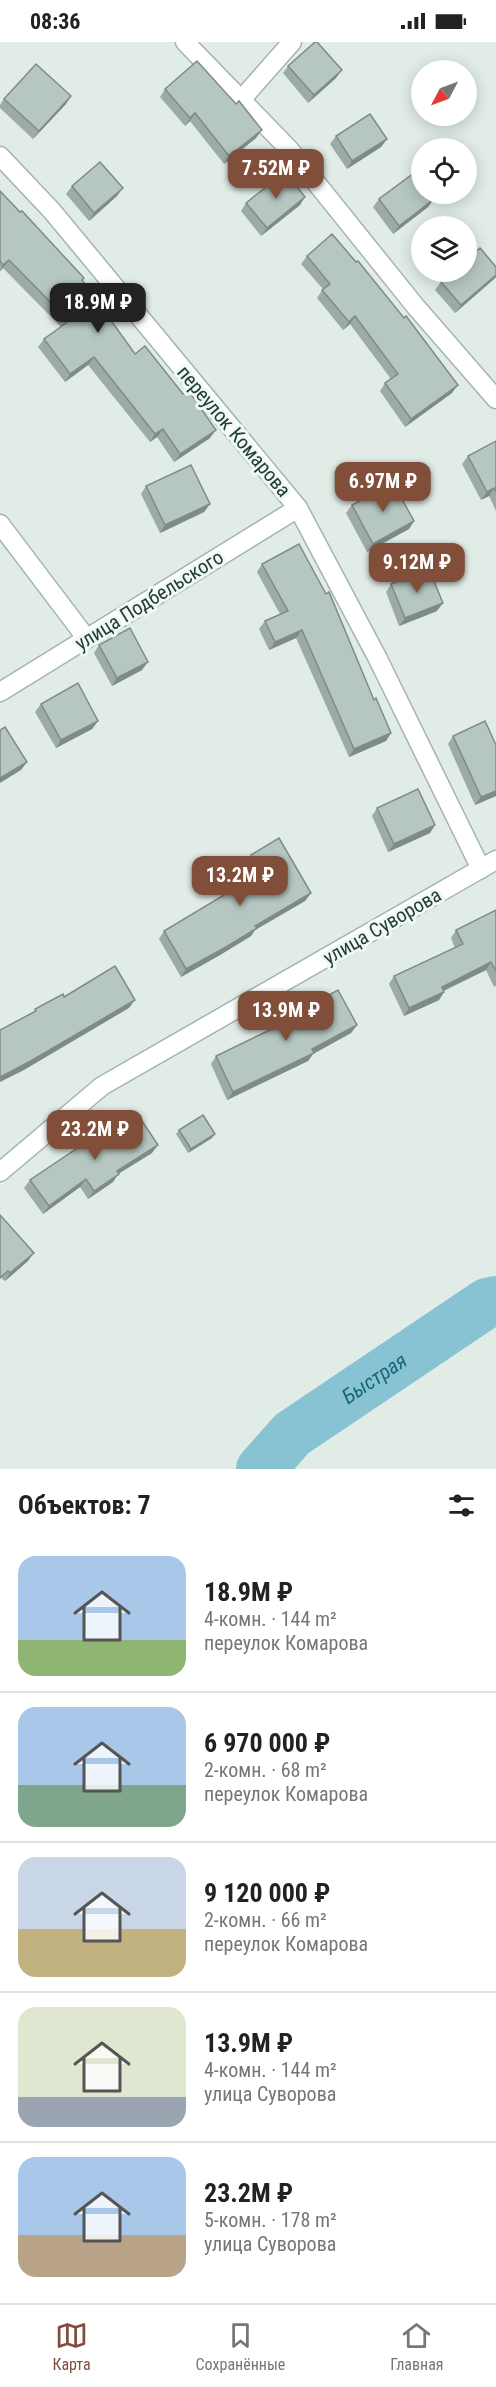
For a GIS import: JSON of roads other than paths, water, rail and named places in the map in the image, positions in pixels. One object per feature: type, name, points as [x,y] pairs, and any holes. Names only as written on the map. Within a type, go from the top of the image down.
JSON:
[{"type":"street","points":[[185,42],[289,150],[416,307],[496,399]]},
{"type":"street","points":[[241,100],[292,42]]},
{"type":"street","name":"переулок Комарова","points":[[0,156],[52,211],[298,508],[489,864]]},
{"type":"street","name":"улица Подбельского","points":[[0,692],[298,508]]},
{"type":"street","points":[[0,524],[87,639]]},
{"type":"street","name":"улица Суворова","points":[[0,1172],[102,1086],[489,864]]},
{"type":"waterway","name":"Быстрая","points":[[261,1469],[292,1434],[487,1303],[496,1301]]}]
